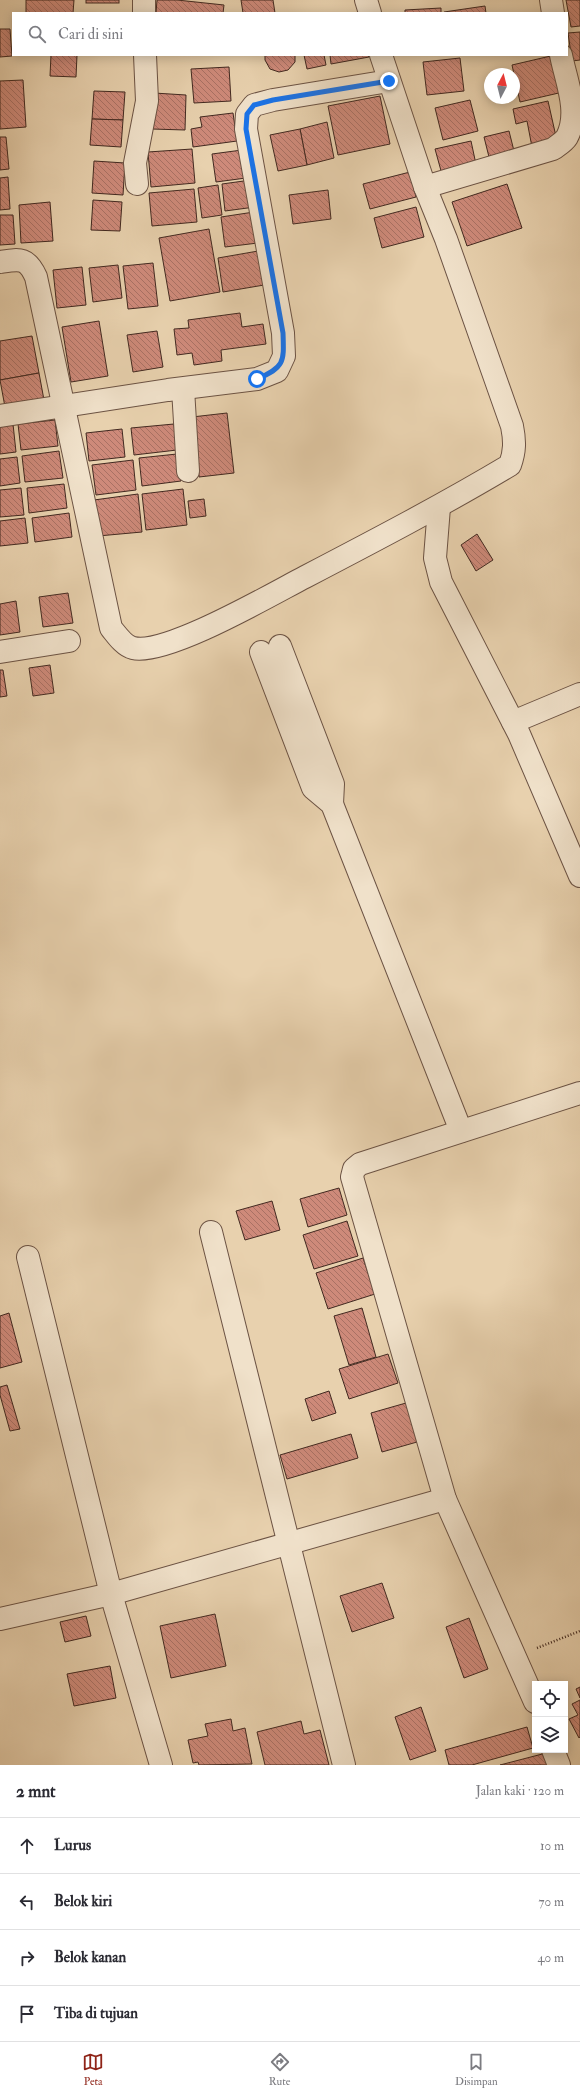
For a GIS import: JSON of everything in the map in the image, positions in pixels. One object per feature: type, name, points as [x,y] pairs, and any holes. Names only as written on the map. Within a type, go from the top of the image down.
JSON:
[{"type":"street","points":[[144,0],[144,12]]},
{"type":"street","points":[[366,0],[370,12]]},
{"type":"street","points":[[551,0],[553,12]]},
{"type":"street","points":[[137,184],[135,163],[147,101],[145,56]]},
{"type":"street","points":[[0,262],[23,261],[30,265],[36,277],[62,406],[111,628],[120,639],[132,648],[154,648],[208,627],[438,511],[510,465],[514,454],[515,441],[512,426],[449,246],[425,187],[381,56]]},
{"type":"street","points":[[425,187],[553,149],[566,138],[573,121],[572,104],[561,56]]},
{"type":"street","points":[[0,416],[257,379],[277,371],[284,356],[283,333],[246,129],[247,114],[254,105],[273,100],[389,81]]},
{"type":"street","points":[[183,389],[188,471]]},
{"type":"street","points":[[438,511],[435,558],[441,582],[513,722],[580,876]]},
{"type":"street","points":[[0,652],[69,640]]},
{"type":"street","points":[[271,649],[333,784],[332,804],[461,1131]]},
{"type":"street","points":[[513,722],[580,694]]},
{"type":"street","points":[[532,1695],[445,1499],[352,1178],[354,1169],[360,1164],[580,1093]]},
{"type":"street","points":[[211,1232],[344,1765]]},
{"type":"street","points":[[28,1257],[111,1594],[161,1765]]},
{"type":"street","points":[[0,1619],[111,1594],[445,1499]]},
{"type":"street","points":[[554,1753],[559,1765]]},
{"type":"path","points":[[514,1656],[580,1631]]},
{"type":"building","points":[[26,0],[74,0],[73,12],[26,12]]},
{"type":"building","points":[[86,0],[119,0],[119,3],[86,3]]},
{"type":"building","points":[[157,0],[177,0],[224,5],[223,12],[156,12]]},
{"type":"building","points":[[241,0],[273,0],[275,12],[243,12]]},
{"type":"building","points":[[566,0],[580,0],[580,26],[571,27]]},
{"type":"building","points":[[485,6],[486,12],[444,12]]},
{"type":"building","points":[[441,8],[441,12],[405,12],[405,10]]},
{"type":"building","points":[[0,29],[10,29],[12,56],[0,57]]},
{"type":"building","points":[[580,32],[580,60],[572,61],[568,33]]},
{"type":"building","points":[[51,56],[77,56],[76,77],[50,76]]},
{"type":"building","points":[[265,56],[295,56],[295,62],[288,70],[279,72],[270,69],[265,60]]},
{"type":"building","points":[[304,56],[324,56],[326,65],[307,69]]},
{"type":"building","points":[[330,56],[369,57],[331,64]]},
{"type":"building","points":[[555,56],[563,92],[520,102],[520,68],[513,68],[512,65]]},
{"type":"building","points":[[460,58],[464,91],[427,95],[423,62]]},
{"type":"building","points":[[229,67],[231,101],[194,103],[191,69]]},
{"type":"building","points":[[23,80],[26,127],[0,129],[0,81]]},
{"type":"building","points":[[94,91],[125,92],[123,120],[92,119]]},
{"type":"building","points":[[154,93],[186,95],[185,130],[152,129]]},
{"type":"building","points":[[380,96],[390,144],[338,155],[328,106]]},
{"type":"building","points":[[470,100],[478,131],[443,140],[435,108]]},
{"type":"building","points":[[548,101],[557,141],[532,147],[527,121],[516,124],[513,109]]},
{"type":"building","points":[[233,113],[237,141],[193,147],[191,129],[202,127],[200,117]]},
{"type":"building","points":[[92,119],[123,120],[121,147],[90,145]]},
{"type":"building","points":[[327,122],[334,158],[307,165],[300,129]]},
{"type":"building","points":[[300,129],[307,165],[278,171],[270,135]]},
{"type":"building","points":[[509,131],[514,151],[489,157],[484,137]]},
{"type":"building","points":[[0,137],[6,137],[9,169],[0,170]]},
{"type":"building","points":[[471,141],[477,169],[443,178],[435,149]]},
{"type":"building","points":[[192,149],[195,183],[151,187],[148,152]]},
{"type":"building","points":[[242,150],[246,178],[216,182],[212,154]]},
{"type":"building","points":[[94,161],[125,163],[123,195],[92,193]]},
{"type":"building","points":[[410,172],[416,197],[370,209],[363,184]]},
{"type":"building","points":[[8,177],[10,209],[0,210],[0,178]]},
{"type":"building","points":[[251,180],[255,207],[225,211],[222,184]]},
{"type":"building","points":[[507,184],[522,228],[467,246],[452,202]]},
{"type":"building","points":[[218,185],[222,215],[202,218],[198,188]]},
{"type":"building","points":[[194,189],[197,222],[152,226],[149,193]]},
{"type":"building","points":[[328,190],[331,219],[293,224],[289,195]]},
{"type":"building","points":[[93,200],[122,202],[120,231],[91,230]]},
{"type":"building","points":[[50,202],[53,241],[21,243],[19,205]]},
{"type":"building","points":[[416,207],[424,237],[382,248],[374,218]]},
{"type":"building","points":[[254,212],[258,243],[225,247],[221,217]]},
{"type":"building","points":[[0,215],[13,215],[15,244],[0,245]]},
{"type":"building","points":[[209,229],[220,292],[170,301],[159,238]]},
{"type":"building","points":[[264,250],[270,284],[223,292],[218,258]]},
{"type":"building","points":[[153,263],[158,306],[128,309],[123,266]]},
{"type":"building","points":[[118,265],[122,298],[93,302],[89,268]]},
{"type":"building","points":[[82,267],[86,305],[57,308],[53,270]]},
{"type":"building","points":[[240,313],[242,327],[263,324],[266,344],[221,350],[222,361],[194,365],[192,353],[177,355],[174,329],[189,328],[188,320]]},
{"type":"building","points":[[99,321],[108,376],[71,382],[62,327]]},
{"type":"building","points":[[157,331],[163,367],[133,372],[127,335]]},
{"type":"building","points":[[32,336],[39,373],[0,380],[0,341]]},
{"type":"building","points":[[39,373],[44,400],[5,407],[0,380]]},
{"type":"building","points":[[227,413],[234,473],[199,477],[192,417]]},
{"type":"building","points":[[55,420],[58,446],[21,450],[18,424]]},
{"type":"building","points":[[13,424],[16,452],[0,454],[0,426]]},
{"type":"building","points":[[174,424],[177,450],[134,455],[131,428]]},
{"type":"building","points":[[122,429],[125,457],[89,461],[86,433]]},
{"type":"building","points":[[59,451],[63,478],[25,482],[22,456]]},
{"type":"building","points":[[177,454],[181,481],[142,486],[139,458]]},
{"type":"building","points":[[17,457],[20,483],[0,486],[0,459]]},
{"type":"building","points":[[133,460],[136,490],[96,495],[92,465]]},
{"type":"building","points":[[64,484],[67,508],[29,513],[27,488]]},
{"type":"building","points":[[21,488],[24,515],[0,517],[0,490]]},
{"type":"building","points":[[183,489],[187,525],[146,530],[142,494]]},
{"type":"building","points":[[138,494],[142,532],[98,536],[94,500]]},
{"type":"building","points":[[204,499],[206,516],[190,518],[188,501]]},
{"type":"building","points":[[69,513],[72,537],[35,542],[32,518]]},
{"type":"building","points":[[25,518],[28,543],[0,546],[0,521]]},
{"type":"building","points":[[477,534],[493,560],[476,571],[461,545]]},
{"type":"building","points":[[68,593],[73,623],[43,627],[39,597]]},
{"type":"building","points":[[16,601],[20,632],[0,635],[0,604]]},
{"type":"building","points":[[50,665],[54,693],[33,696],[29,668]]},
{"type":"building","points":[[0,670],[3,670],[7,696],[0,697]]},
{"type":"building","points":[[339,1188],[347,1215],[308,1227],[300,1199]]},
{"type":"building","points":[[272,1201],[280,1230],[245,1240],[236,1211]]},
{"type":"building","points":[[347,1221],[358,1256],[314,1269],[303,1235]]},
{"type":"building","points":[[363,1258],[375,1294],[328,1309],[316,1273]]},
{"type":"building","points":[[362,1308],[376,1357],[349,1365],[334,1316]]},
{"type":"building","points":[[9,1313],[22,1362],[0,1368],[0,1316]]},
{"type":"building","points":[[388,1354],[398,1383],[349,1399],[339,1369]]},
{"type":"building","points":[[7,1385],[20,1429],[10,1431],[0,1395],[0,1387]]},
{"type":"building","points":[[329,1391],[336,1413],[312,1421],[305,1399]]},
{"type":"building","points":[[406,1403],[417,1442],[382,1452],[371,1413]]},
{"type":"building","points":[[351,1434],[358,1458],[287,1479],[280,1455]]},
{"type":"building","points":[[382,1583],[394,1618],[352,1632],[340,1596]]},
{"type":"building","points":[[215,1614],[226,1666],[171,1678],[160,1626]]},
{"type":"building","points":[[86,1616],[91,1636],[65,1642],[60,1622]]},
{"type":"building","points":[[469,1618],[488,1669],[464,1678],[446,1627]]},
{"type":"building","points":[[110,1666],[116,1698],[74,1706],[67,1674]]},
{"type":"building","points":[[580,1687],[580,1698],[576,1689]]},
{"type":"building","points":[[580,1700],[579,1738],[569,1719],[578,1715],[572,1704]]},
{"type":"building","points":[[421,1707],[436,1751],[410,1760],[395,1717]]},
{"type":"building","points":[[231,1719],[233,1731],[245,1728],[252,1764],[199,1765],[198,1762],[193,1763],[188,1740],[208,1736],[205,1724]]},
{"type":"building","points":[[301,1721],[304,1734],[320,1730],[329,1765],[265,1765],[257,1732]]},
{"type":"building","points":[[527,1727],[532,1744],[532,1748],[472,1765],[449,1765],[445,1750]]},
{"type":"building","points":[[550,1753],[553,1765],[500,1765]]},
{"type":"route","points":[[257,379],[277,371],[284,356],[283,333],[246,129],[247,114],[254,105],[273,100],[389,81]]}]
